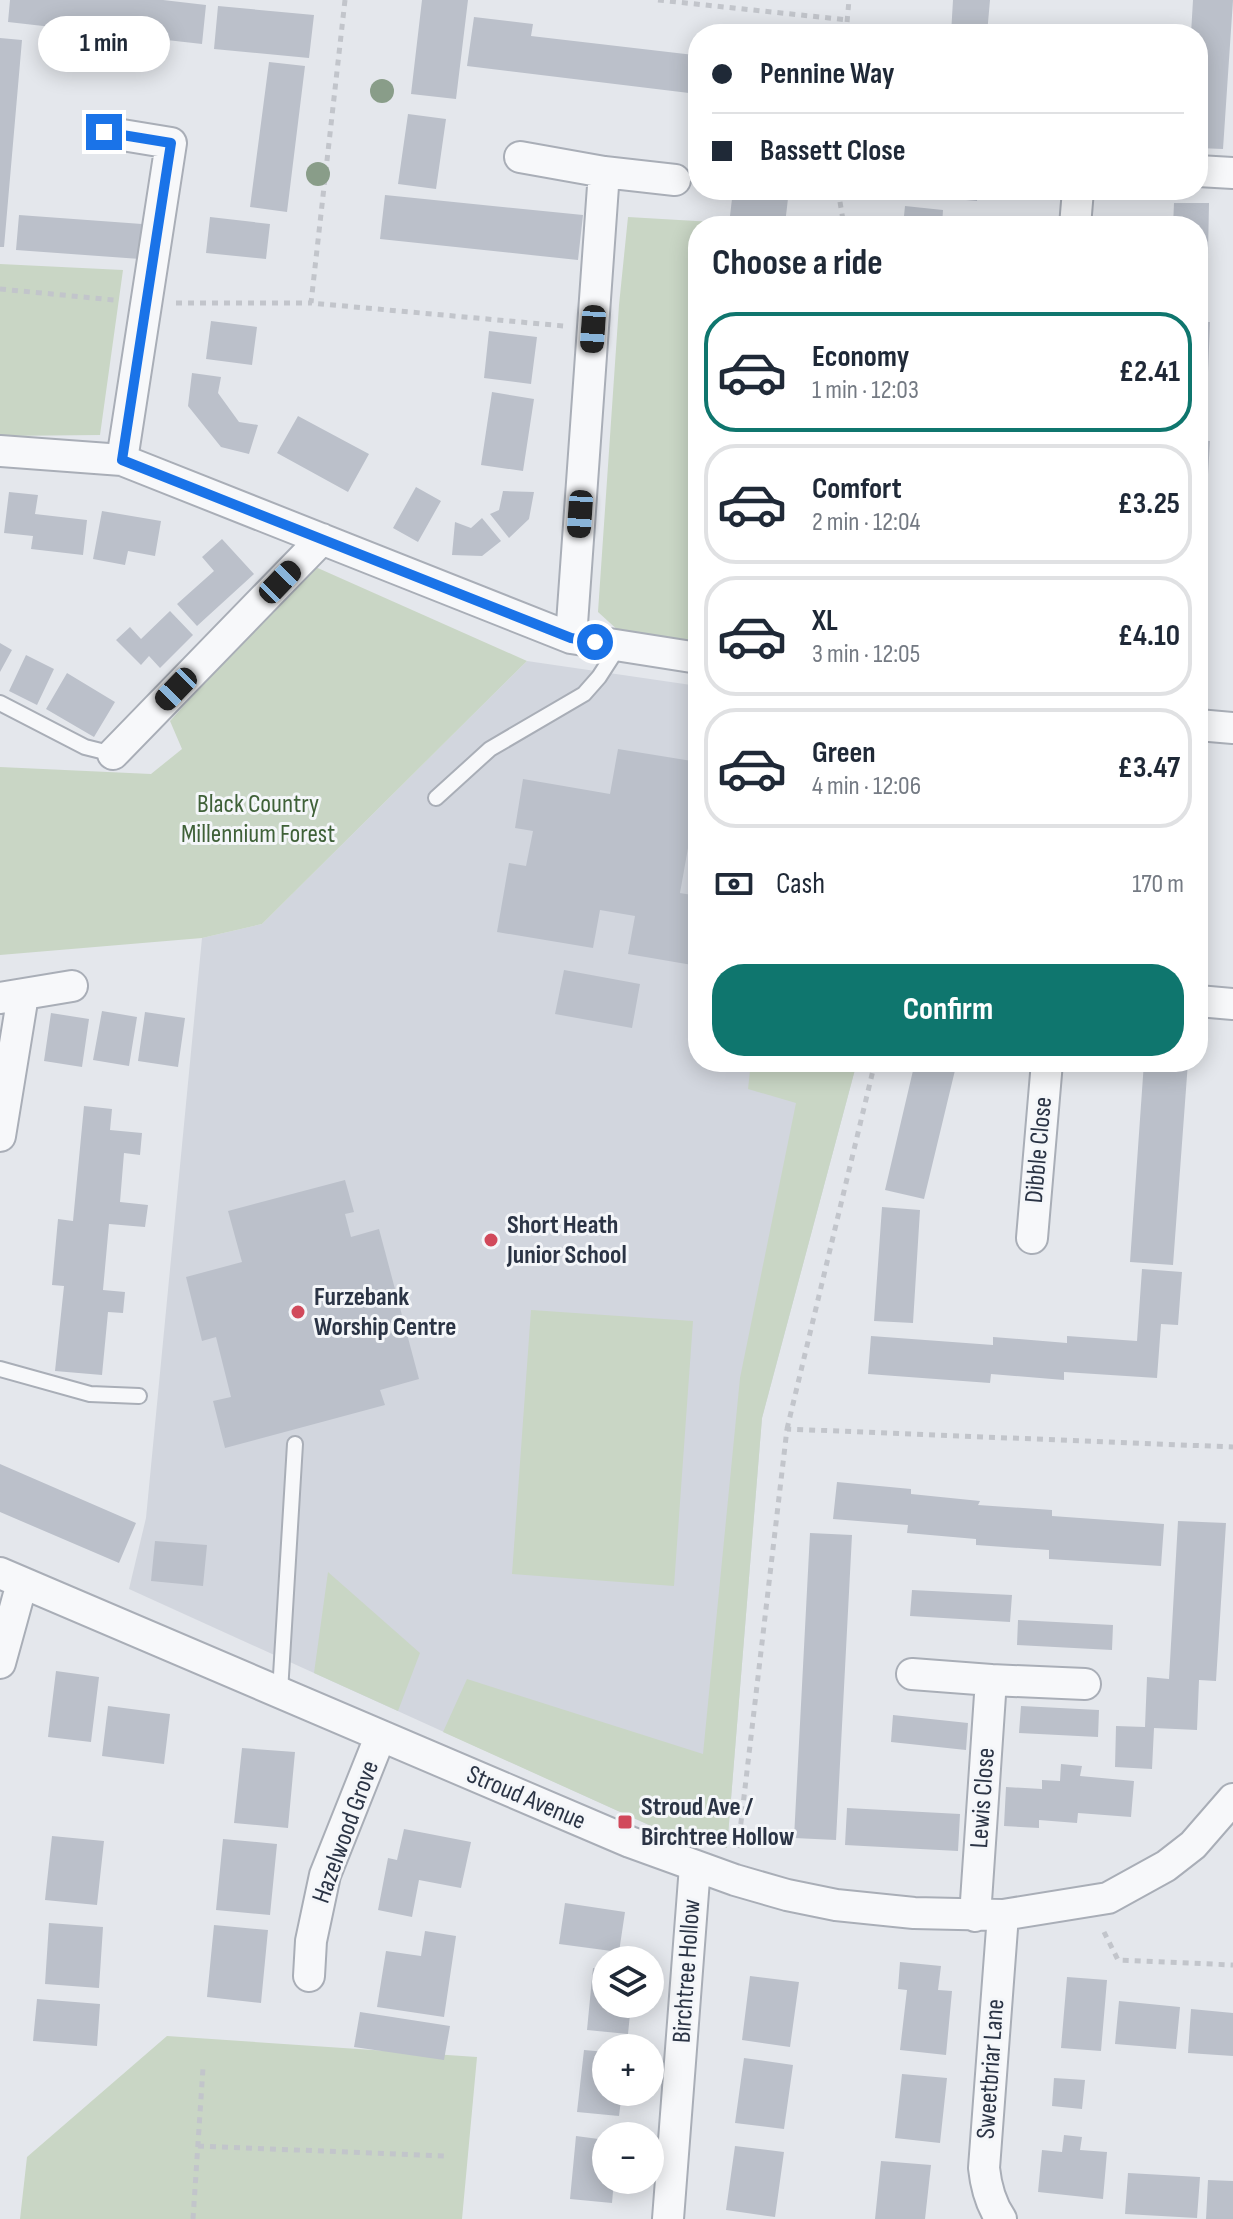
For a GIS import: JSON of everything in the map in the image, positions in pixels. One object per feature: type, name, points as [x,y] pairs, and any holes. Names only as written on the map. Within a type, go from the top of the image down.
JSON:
[{"type":"street","points":[[104,132],[171,143],[122,460]]},
{"type":"street","points":[[520,157],[604,172],[675,180]]},
{"type":"street","points":[[571,638],[604,172]]},
{"type":"street","points":[[1208,172],[1233,173]]},
{"type":"street","points":[[0,451],[122,460],[571,638],[688,656]]},
{"type":"street","points":[[113,754],[322,539]]},
{"type":"street","points":[[1208,726],[1233,728]]},
{"type":"street","points":[[0,1136],[11,996],[72,986]]},
{"type":"street","points":[[1208,1002],[1233,1004]]},
{"type":"street","name":"Dibble Close","points":[[1032,1238],[1046,1072]]},
{"type":"street","points":[[0,1663],[11,1578]]},
{"type":"street","name":"Stroud Avenue","points":[[11,1578],[630,1842],[735,1880],[836,1905],[914,1913],[989,1915],[1108,1898],[1166,1866],[1193,1845],[1233,1799]]},
{"type":"street","points":[[912,1674],[1085,1684]]},
{"type":"street","name":"Lewis Close","points":[[989,1915],[991,1680]]},
{"type":"street","name":"Hazelwood Grove","points":[[309,1976],[311,1941],[325,1875],[380,1737]]},
{"type":"street","name":"Birchtree Hollow","points":[[668,2219],[695,1866]]},
{"type":"street","name":"Sweetbriar Lane","points":[[989,1915],[984,2168],[986,2189],[1001,2219]]},
{"type":"lane","points":[[436,798],[490,749],[584,694],[619,646]]},
{"type":"lane","points":[[0,703],[85,747],[113,754]]},
{"type":"lane","points":[[0,1369],[90,1394],[139,1396]]},
{"type":"lane","points":[[280,1692],[295,1444]]},
{"type":"path","points":[[311,303],[345,0]]},
{"type":"path","points":[[658,0],[848,20]]},
{"type":"path","points":[[847,24],[849,0]]},
{"type":"path","points":[[0,289],[146,302],[311,303],[593,329]]},
{"type":"path","points":[[735,1880],[787,1429],[873,1072]]},
{"type":"path","points":[[787,1429],[1233,1447]]},
{"type":"path","points":[[1089,1902],[1118,1960],[1233,1965]]},
{"type":"path","points":[[193,2219],[203,2068]]},
{"type":"path","points":[[198,2146],[445,2156]]},
{"type":"shaded area","name":"Short Heath Junior School","points":[[527,661],[688,685],[688,1072],[854,1072],[762,1418],[727,1848],[649,1825],[129,1589],[146,1518],[202,938],[262,924]]},
{"type":"green space","points":[[628,217],[688,220],[688,640],[621,633],[598,612]]},
{"type":"green space","points":[[0,264],[123,270],[100,435],[0,436]]},
{"type":"green space","name":"Black Country Millennium Forest","points":[[311,565],[527,661],[262,924],[202,938],[0,955],[0,767],[151,774],[182,749],[170,721]]},
{"type":"green space","points":[[750,1072],[854,1072],[762,1418],[727,1848],[649,1825],[443,1732],[467,1679],[703,1754],[740,1378],[796,1103],[748,1089]]},
{"type":"green space","points":[[531,1310],[693,1321],[674,1586],[512,1574]]},
{"type":"green space","points":[[328,1572],[420,1653],[398,1711],[314,1673]]},
{"type":"green space","points":[[167,2036],[477,2057],[462,2219],[20,2219],[27,2157]]},
{"type":"building","points":[[10,0],[163,0],[206,5],[202,44],[8,22]]},
{"type":"building","points":[[422,0],[468,0],[456,99],[411,94]]},
{"type":"building","points":[[953,0],[990,0],[988,24],[952,24]]},
{"type":"building","points":[[1193,0],[1233,0],[1223,149],[1208,148],[1208,24],[1192,24]]},
{"type":"building","points":[[218,6],[314,15],[309,58],[214,49]]},
{"type":"building","points":[[474,17],[533,24],[531,36],[688,54],[688,93],[467,66]]},
{"type":"building","points":[[0,38],[22,40],[4,247],[0,247]]},
{"type":"building","points":[[269,62],[305,66],[287,212],[250,207]]},
{"type":"building","points":[[408,114],[446,119],[436,189],[398,184]]},
{"type":"building","points":[[385,195],[583,215],[578,260],[380,239]]},
{"type":"building","points":[[732,200],[788,200],[786,216],[730,216]]},
{"type":"building","points":[[1174,203],[1209,203],[1208,254],[1208,216],[1173,216]]},
{"type":"building","points":[[905,206],[943,210],[943,216],[904,216]]},
{"type":"building","points":[[19,215],[142,224],[140,259],[16,250]]},
{"type":"building","points":[[210,217],[270,224],[266,259],[206,253]]},
{"type":"building","points":[[211,321],[257,327],[252,365],[206,359]]},
{"type":"building","points":[[1208,322],[1210,322],[1208,372]]},
{"type":"building","points":[[489,331],[537,337],[531,384],[484,378]]},
{"type":"building","points":[[192,373],[221,377],[218,393],[239,422],[258,425],[249,454],[221,447],[188,406]]},
{"type":"building","points":[[492,392],[534,399],[523,471],[481,465]]},
{"type":"building","points":[[298,416],[369,454],[348,492],[277,453]]},
{"type":"building","points":[[416,487],[441,501],[418,542],[393,528]]},
{"type":"building","points":[[503,491],[534,492],[529,519],[509,538],[490,514],[499,510]]},
{"type":"building","points":[[9,492],[38,495],[35,514],[87,520],[83,555],[31,549],[33,536],[4,533]]},
{"type":"building","points":[[102,511],[161,521],[155,556],[128,551],[125,565],[93,559]]},
{"type":"building","points":[[482,518],[501,541],[482,556],[452,555],[455,522],[471,528]]},
{"type":"building","points":[[222,539],[254,574],[197,626],[177,604],[214,571],[202,557]]},
{"type":"building","points":[[170,611],[193,635],[160,668],[149,656],[141,665],[116,640],[130,627],[141,639]]},
{"type":"building","points":[[0,643],[12,650],[0,672]]},
{"type":"building","points":[[26,655],[54,669],[37,705],[9,691]]},
{"type":"building","points":[[67,673],[115,702],[94,737],[46,709]]},
{"type":"building","points":[[618,749],[688,760],[688,848],[680,893],[688,894],[688,964],[628,954],[635,916],[600,910],[593,948],[497,932],[509,863],[526,866],[533,831],[515,828],[523,779],[610,794]]},
{"type":"building","points":[[564,970],[640,984],[632,1028],[555,1014]]},
{"type":"building","points":[[102,1011],[137,1017],[129,1066],[93,1060]]},
{"type":"building","points":[[145,1012],[185,1018],[178,1067],[138,1061]]},
{"type":"building","points":[[51,1013],[89,1019],[82,1067],[44,1061]]},
{"type":"building","points":[[913,1072],[955,1072],[924,1199],[885,1190]]},
{"type":"building","points":[[1143,1072],[1187,1072],[1173,1265],[1130,1262]]},
{"type":"building","points":[[84,1106],[112,1109],[110,1130],[142,1133],[140,1155],[124,1153],[120,1202],[148,1205],[145,1227],[109,1224],[103,1290],[125,1292],[123,1313],[108,1312],[102,1375],[55,1371],[64,1286],[52,1285],[58,1219],[73,1221]]},
{"type":"building","name":"Furzebank Worship Centre","points":[[345,1180],[354,1212],[345,1214],[351,1237],[379,1229],[419,1379],[380,1390],[385,1405],[225,1448],[213,1401],[231,1397],[216,1337],[202,1341],[186,1277],[242,1262],[228,1211]]},
{"type":"building","points":[[882,1207],[920,1210],[913,1323],[874,1321]]},
{"type":"building","points":[[1142,1269],[1182,1272],[1178,1325],[1161,1324],[1157,1378],[1064,1372],[1064,1380],[991,1374],[990,1383],[868,1374],[871,1336],[993,1345],[993,1337],[1067,1343],[1067,1336],[1137,1341]]},
{"type":"building","points":[[0,1464],[136,1523],[119,1563],[0,1512]]},
{"type":"building","points":[[837,1482],[911,1489],[911,1494],[980,1501],[978,1505],[1052,1510],[1052,1516],[1164,1524],[1161,1566],[1049,1559],[1049,1550],[976,1545],[976,1539],[907,1533],[908,1525],[833,1519]]},
{"type":"building","points":[[1178,1521],[1226,1523],[1216,1681],[1199,1680],[1197,1730],[1154,1728],[1152,1769],[1115,1767],[1116,1726],[1145,1727],[1147,1677],[1169,1679]]},
{"type":"building","points":[[810,1533],[852,1535],[836,1840],[794,1838]]},
{"type":"building","points":[[155,1541],[207,1545],[203,1586],[151,1581]]},
{"type":"building","points":[[912,1590],[1012,1595],[1010,1622],[910,1616]]},
{"type":"building","points":[[1018,1620],[1113,1625],[1112,1650],[1017,1645]]},
{"type":"building","points":[[56,1671],[99,1677],[91,1742],[48,1737]]},
{"type":"building","points":[[108,1706],[170,1714],[164,1764],[102,1756]]},
{"type":"building","points":[[1021,1706],[1099,1710],[1098,1737],[1019,1733]]},
{"type":"building","points":[[893,1715],[968,1723],[966,1750],[891,1742]]},
{"type":"building","points":[[242,1748],[295,1752],[288,1828],[234,1823]]},
{"type":"building","points":[[1061,1764],[1082,1766],[1080,1776],[1134,1781],[1131,1817],[1078,1813],[1077,1823],[1039,1820],[1039,1828],[1004,1826],[1006,1787],[1042,1789],[1042,1780],[1060,1781]]},
{"type":"building","points":[[847,1808],[960,1814],[958,1851],[845,1845]]},
{"type":"building","points":[[404,1829],[471,1842],[461,1888],[419,1880],[412,1917],[378,1910],[388,1858],[397,1860]]},
{"type":"building","points":[[52,1836],[104,1841],[97,1905],[45,1900]]},
{"type":"building","points":[[223,1839],[277,1844],[270,1915],[216,1910]]},
{"type":"building","points":[[565,1903],[625,1912],[620,1946],[592,1948],[559,1944]]},
{"type":"building","points":[[49,1923],[103,1927],[99,1988],[45,1984]]},
{"type":"building","points":[[214,1925],[268,1930],[261,2003],[207,1997]]},
{"type":"building","points":[[425,1931],[456,1936],[444,2017],[377,2007],[386,1951],[421,1956]]},
{"type":"building","points":[[900,1962],[941,1966],[938,1990],[952,1991],[946,2055],[900,2050],[907,1990],[898,1989]]},
{"type":"building","points":[[750,1976],[799,1982],[790,2047],[742,2040]]},
{"type":"building","points":[[1067,1977],[1107,1980],[1101,2051],[1061,2048]]},
{"type":"building","points":[[592,1978],[592,2018],[630,2018],[628,2034],[587,2030]]},
{"type":"building","points":[[37,1999],[100,2004],[97,2046],[33,2041]]},
{"type":"building","points":[[1119,2001],[1180,2007],[1176,2049],[1115,2044]]},
{"type":"building","points":[[1191,2009],[1233,2013],[1233,2056],[1188,2053]]},
{"type":"building","points":[[360,2012],[450,2026],[444,2060],[354,2047]]},
{"type":"building","points":[[584,2050],[592,2051],[592,2106],[620,2106],[619,2116],[577,2112]]},
{"type":"building","points":[[744,2058],[793,2065],[784,2129],[735,2123]]},
{"type":"building","points":[[902,2074],[947,2078],[940,2143],[895,2138]]},
{"type":"building","points":[[1054,2078],[1085,2080],[1082,2109],[1052,2106]]},
{"type":"building","points":[[1064,2135],[1082,2137],[1080,2150],[1107,2152],[1103,2199],[1038,2192],[1042,2150],[1062,2152]]},
{"type":"building","points":[[576,2136],[592,2138],[592,2194],[613,2194],[612,2203],[570,2199]]},
{"type":"building","points":[[735,2146],[784,2152],[775,2217],[726,2210]]},
{"type":"building","points":[[881,2161],[931,2165],[925,2219],[875,2219]]},
{"type":"building","points":[[1128,2173],[1200,2177],[1197,2218],[1125,2214]]},
{"type":"building","points":[[1208,2180],[1233,2181],[1233,2219],[1206,2219]]},
{"type":"place","name":"Short Heath Junior School","points":[[491,1240]]},
{"type":"place","name":"Furzebank Worship Centre","points":[[298,1312]]},
{"type":"place","name":"Stroud Ave / Birchtree Hollow","points":[[625,1822]]},
{"type":"route","points":[[104,132],[171,143],[122,460],[571,638],[595,642]]}]
